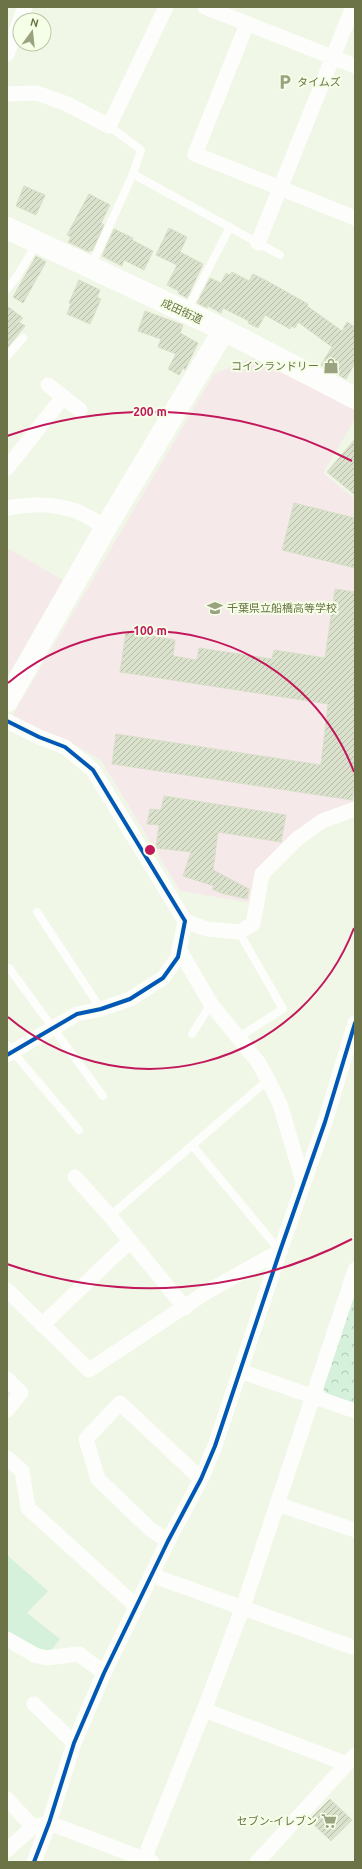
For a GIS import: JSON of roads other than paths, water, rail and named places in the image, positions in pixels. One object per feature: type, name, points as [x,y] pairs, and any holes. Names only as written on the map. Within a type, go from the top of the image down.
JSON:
[{"type":"street","points":[[7,94],[37,93],[67,104],[109,126],[166,7]]},
{"type":"street","points":[[205,7],[355,66]]},
{"type":"street","points":[[258,243],[353,7]]},
{"type":"street","points":[[247,24],[195,154],[355,218]]},
{"type":"street","points":[[7,54],[12,41]]},
{"type":"street","name":"成田街道","points":[[7,228],[224,330],[355,398]]},
{"type":"street","points":[[7,701],[106,527],[224,330]]},
{"type":"street","points":[[48,385],[80,410]]},
{"type":"street","points":[[7,468],[64,397]]},
{"type":"street","points":[[7,508],[40,505],[59,507],[75,511],[106,527]]},
{"type":"street","points":[[7,721],[39,737],[65,747],[93,770],[184,921],[207,929],[239,932],[253,924],[262,874],[298,839],[322,821],[355,809]]},
{"type":"street","points":[[8,1050],[53,1028],[77,1014],[101,1009],[130,998],[163,978],[178,957],[184,921]]},
{"type":"street","points":[[179,950],[211,1004],[258,1062],[268,1080],[280,1104],[303,1182]]},
{"type":"street","points":[[34,1862],[49,1823],[74,1743],[104,1673],[168,1541],[201,1479],[220,1432],[303,1182],[351,1046],[355,1023]]},
{"type":"street","points":[[75,1177],[110,1216],[185,1308]]},
{"type":"street","points":[[42,1325],[130,1240]]},
{"type":"street","points":[[7,1290],[89,1370],[185,1308],[205,1293],[280,1251]]},
{"type":"street","points":[[7,1850],[33,1827],[49,1823],[146,1861],[243,1607],[355,1270]]},
{"type":"street","points":[[240,1372],[355,1411]]},
{"type":"street","points":[[7,1379],[21,1393],[7,1410]]},
{"type":"street","points":[[168,1541],[150,1528],[98,1479],[86,1439],[120,1403],[201,1479]]},
{"type":"street","points":[[7,1458],[22,1471],[28,1508],[136,1606]]},
{"type":"street","points":[[277,1504],[355,1530]]},
{"type":"street","points":[[151,1575],[355,1648]]},
{"type":"street","points":[[7,1638],[34,1655],[46,1658],[79,1654],[104,1673]]},
{"type":"street","points":[[34,1704],[74,1743]]},
{"type":"street","points":[[204,1710],[351,1760],[256,1862]]},
{"type":"street","points":[[7,1799],[33,1827]]},
{"type":"lane","points":[[90,267],[133,174],[141,150],[109,126]]},
{"type":"lane","points":[[133,174],[280,255]]},
{"type":"lane","points":[[186,312],[230,227]]},
{"type":"lane","points":[[7,289],[38,242]]},
{"type":"lane","points":[[7,356],[23,338]]},
{"type":"lane","points":[[37,912],[101,1009]]},
{"type":"lane","points":[[239,932],[283,1009],[239,1037]]},
{"type":"lane","points":[[8,968],[103,1096]]},
{"type":"lane","points":[[192,1034],[211,1004]]},
{"type":"lane","points":[[8,1050],[79,1130]]},
{"type":"lane","points":[[110,1216],[268,1080]]},
{"type":"lane","points":[[192,1145],[280,1251]]},
{"type":"place","name":"タイムズ","points":[[285,82]]},
{"type":"place","name":"コインランドリー","points":[[331,366]]},
{"type":"place","name":"千葉県立船橋高等学校","points":[[215,608]]},
{"type":"place","name":"セブン-イレブン","points":[[329,1821]]}]
